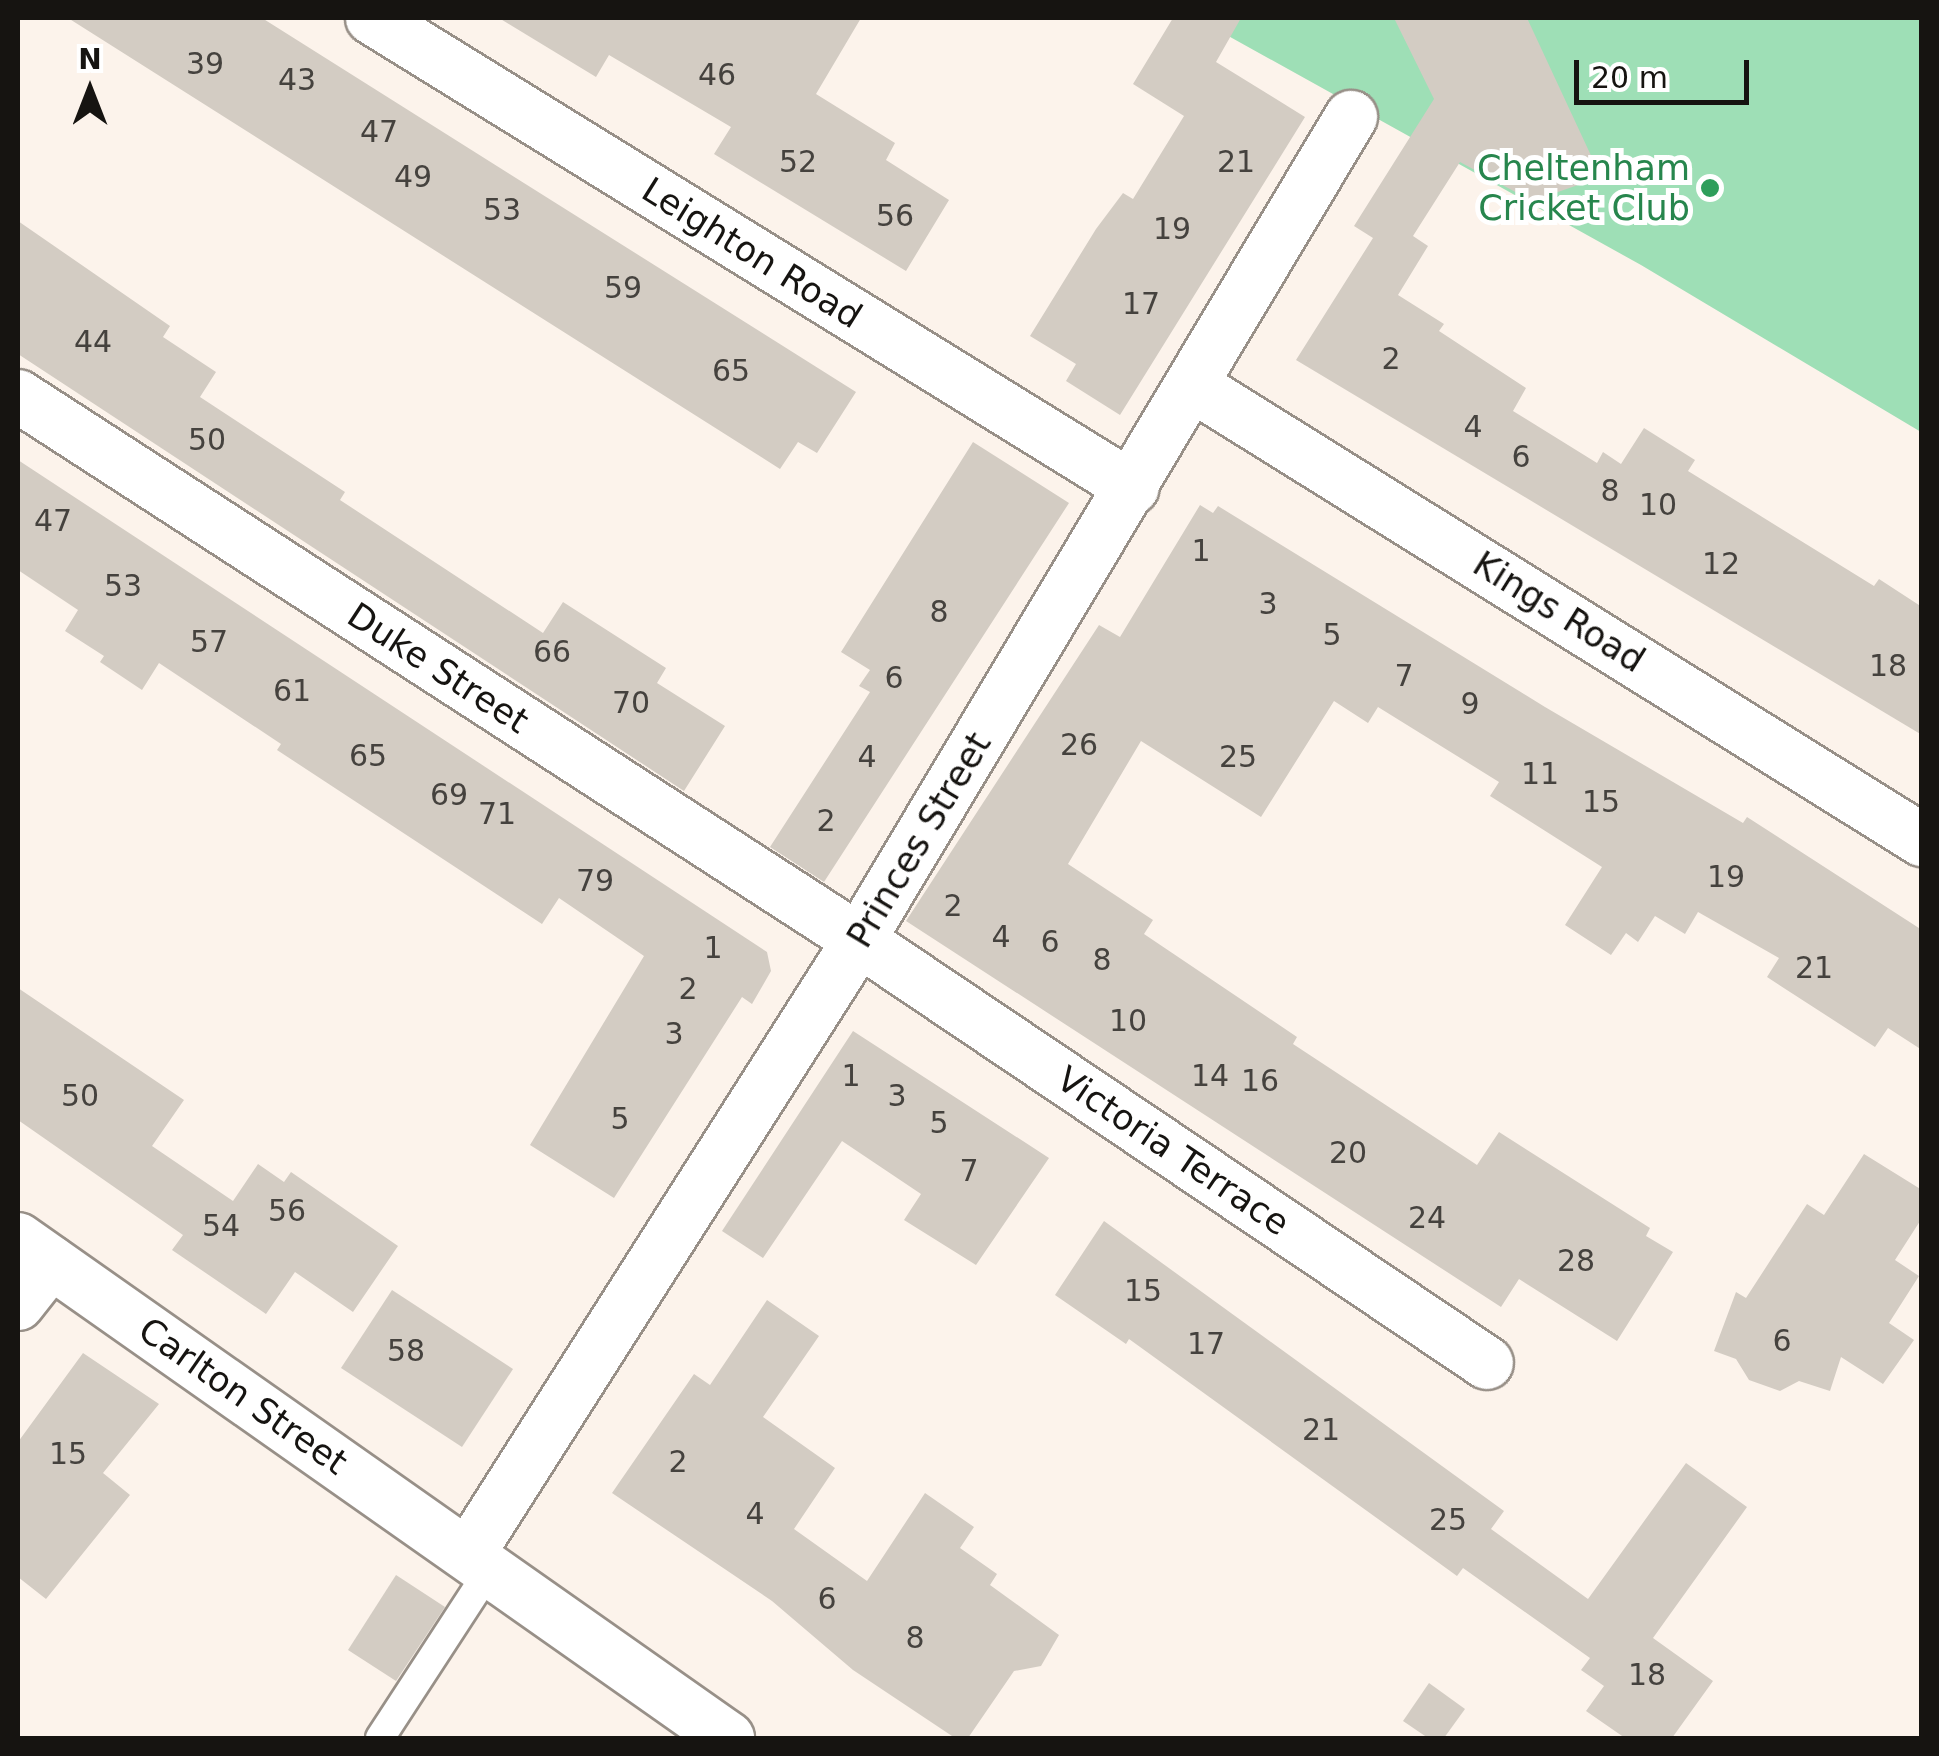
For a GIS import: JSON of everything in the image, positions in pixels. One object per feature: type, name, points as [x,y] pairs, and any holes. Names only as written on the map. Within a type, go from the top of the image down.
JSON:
[{"type":"street","name":"Leighton Road","points":[[372,18],[1133,488]]},
{"type":"street","name":"Princes Street","points":[[480,1560],[1195,386],[1351,117]]},
{"type":"street","name":"Kings Road","points":[[1195,386],[1922,840]]},
{"type":"street","name":"Duke Street","points":[[18,396],[859,940]]},
{"type":"street","name":"Victoria Terrace","points":[[859,940],[1488,1363]]},
{"type":"street","name":"Carlton Street","points":[[34,1251],[480,1560],[728,1738]]},
{"type":"street","points":[[18,1304],[34,1251]]},
{"type":"lane","points":[[380,1738],[480,1560]]},
{"type":"green space","name":"Cheltenham Cricket Club","points":[[1196,18],[1921,18],[1921,432],[1641,265]]},
{"type":"building","points":[[68,18],[262,18],[856,392],[817,453],[798,442],[780,469]]},
{"type":"building","points":[[499,18],[861,18],[816,94],[895,143],[886,160],[949,200],[906,271],[714,154],[731,127],[609,55],[596,77]]},
{"type":"building","points":[[1173,18],[1241,18],[1216,62],[1305,117],[1120,415],[1066,381],[1076,364],[1030,336],[1096,229],[1123,193],[1133,199],[1184,116],[1133,84]]},
{"type":"building","points":[[1394,18],[1527,18],[1601,177],[1532,201],[1460,162],[1413,236],[1428,246],[1398,295],[1444,324],[1439,331],[1526,388],[1513,411],[1597,463],[1603,452],[1621,464],[1644,428],[1695,460],[1688,471],[1874,586],[1879,579],[1922,607],[1922,735],[1296,360],[1373,238],[1354,226],[1434,99]]},
{"type":"building","points":[[18,221],[170,326],[163,337],[216,372],[200,397],[345,492],[340,500],[543,633],[563,602],[666,668],[657,683],[725,726],[684,791],[18,354]]},
{"type":"building","points":[[973,442],[1069,503],[824,882],[770,847],[870,692],[859,686],[870,670],[841,652]]},
{"type":"building","points":[[18,460],[767,952],[771,971],[752,1004],[742,997],[614,1198],[530,1145],[644,956],[559,898],[542,924],[277,750],[281,744],[159,663],[142,690],[100,662],[104,656],[65,631],[78,610],[18,570]]},
{"type":"building","points":[[1200,505],[1213,513],[1218,506],[1545,707],[1743,823],[1747,817],[1922,930],[1922,1050],[1888,1028],[1875,1047],[1767,977],[1779,958],[1698,912],[1685,934],[1655,916],[1638,942],[1626,933],[1611,955],[1565,925],[1602,867],[1490,796],[1499,782],[1378,707],[1368,723],[1334,701],[1261,817],[1141,741],[1068,864],[1153,920],[1144,934],[1297,1037],[1293,1044],[1477,1165],[1499,1132],[1650,1228],[1646,1236],[1673,1252],[1617,1341],[1519,1279],[1501,1307],[906,921],[1099,625],[1120,637]]},
{"type":"building","points":[[18,988],[184,1100],[152,1146],[233,1201],[258,1164],[284,1182],[291,1172],[398,1246],[353,1312],[295,1272],[266,1314],[172,1250],[183,1235],[18,1120]]},
{"type":"building","points":[[853,1031],[1049,1158],[976,1265],[904,1220],[921,1194],[842,1141],[763,1258],[722,1231]]},
{"type":"building","points":[[1864,1154],[1922,1190],[1922,1218],[1895,1260],[1919,1276],[1889,1323],[1914,1340],[1883,1384],[1841,1357],[1830,1391],[1799,1381],[1780,1391],[1749,1380],[1736,1359],[1714,1351],[1736,1292],[1746,1298],[1807,1204],[1824,1215]]},
{"type":"building","points":[[1104,1221],[1504,1511],[1491,1529],[1588,1599],[1686,1463],[1747,1507],[1653,1638],[1713,1681],[1672,1738],[1625,1738],[1586,1711],[1604,1686],[1581,1670],[1590,1658],[1463,1568],[1457,1576],[1129,1339],[1126,1344],[1055,1295]]},
{"type":"building","points":[[392,1290],[513,1369],[462,1447],[341,1368]]},
{"type":"building","points":[[767,1300],[819,1336],[763,1417],[835,1468],[794,1529],[867,1581],[925,1493],[974,1527],[960,1548],[997,1574],[990,1585],[1059,1635],[1041,1666],[1014,1671],[968,1738],[955,1738],[853,1670],[772,1601],[612,1493],[694,1374],[710,1385]]},
{"type":"building","points":[[83,1353],[159,1404],[103,1473],[130,1495],[46,1599],[18,1577],[18,1442]]},
{"type":"building","points":[[396,1575],[445,1607],[396,1681],[348,1650]]},
{"type":"building","points":[[1429,1683],[1465,1709],[1444,1738],[1428,1738],[1403,1721]]},
{"type":"place","name":"Cheltenham Cricket Club","points":[[1710,188]]}]
